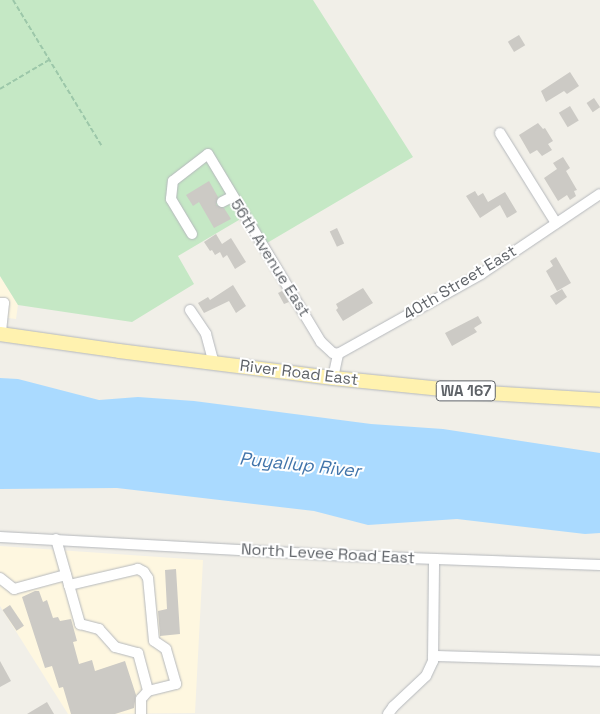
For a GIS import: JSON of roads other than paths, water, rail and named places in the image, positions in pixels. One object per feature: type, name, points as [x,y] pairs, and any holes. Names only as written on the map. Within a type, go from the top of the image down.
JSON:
[{"type":"main road","name":"River Road East","points":[[0,334],[333,378],[471,392],[600,400]]},
{"type":"street","points":[[500,133],[556,223]]},
{"type":"street","name":"56th Avenue East","points":[[192,234],[171,199],[173,181],[208,154],[232,197],[321,342],[333,353],[338,354]]},
{"type":"street","name":"40th Street East","points":[[338,354],[481,274],[600,194]]},
{"type":"street","points":[[222,202],[232,197]]},
{"type":"street","points":[[0,303],[4,303],[0,334]]},
{"type":"street","points":[[190,310],[206,334],[214,363]]},
{"type":"street","points":[[333,378],[338,354]]},
{"type":"street","name":"North Levee Road East","points":[[0,537],[434,559],[600,565]]},
{"type":"street","points":[[56,540],[80,624],[99,629],[115,647],[138,653],[148,691]]},
{"type":"street","points":[[388,714],[426,676],[433,656],[434,559]]},
{"type":"street","points":[[69,586],[138,570],[144,572],[148,578],[154,641],[166,650],[176,684],[148,691],[141,699],[141,714]]},
{"type":"street","points":[[0,578],[14,589],[66,575]]},
{"type":"street","points":[[433,656],[600,661]]},
{"type":"water","name":"Puyallup River","points":[[0,378],[18,379],[99,400],[138,397],[194,401],[371,424],[443,429],[600,453],[600,533],[585,534],[457,519],[368,525],[314,511],[117,488],[0,489]]}]
